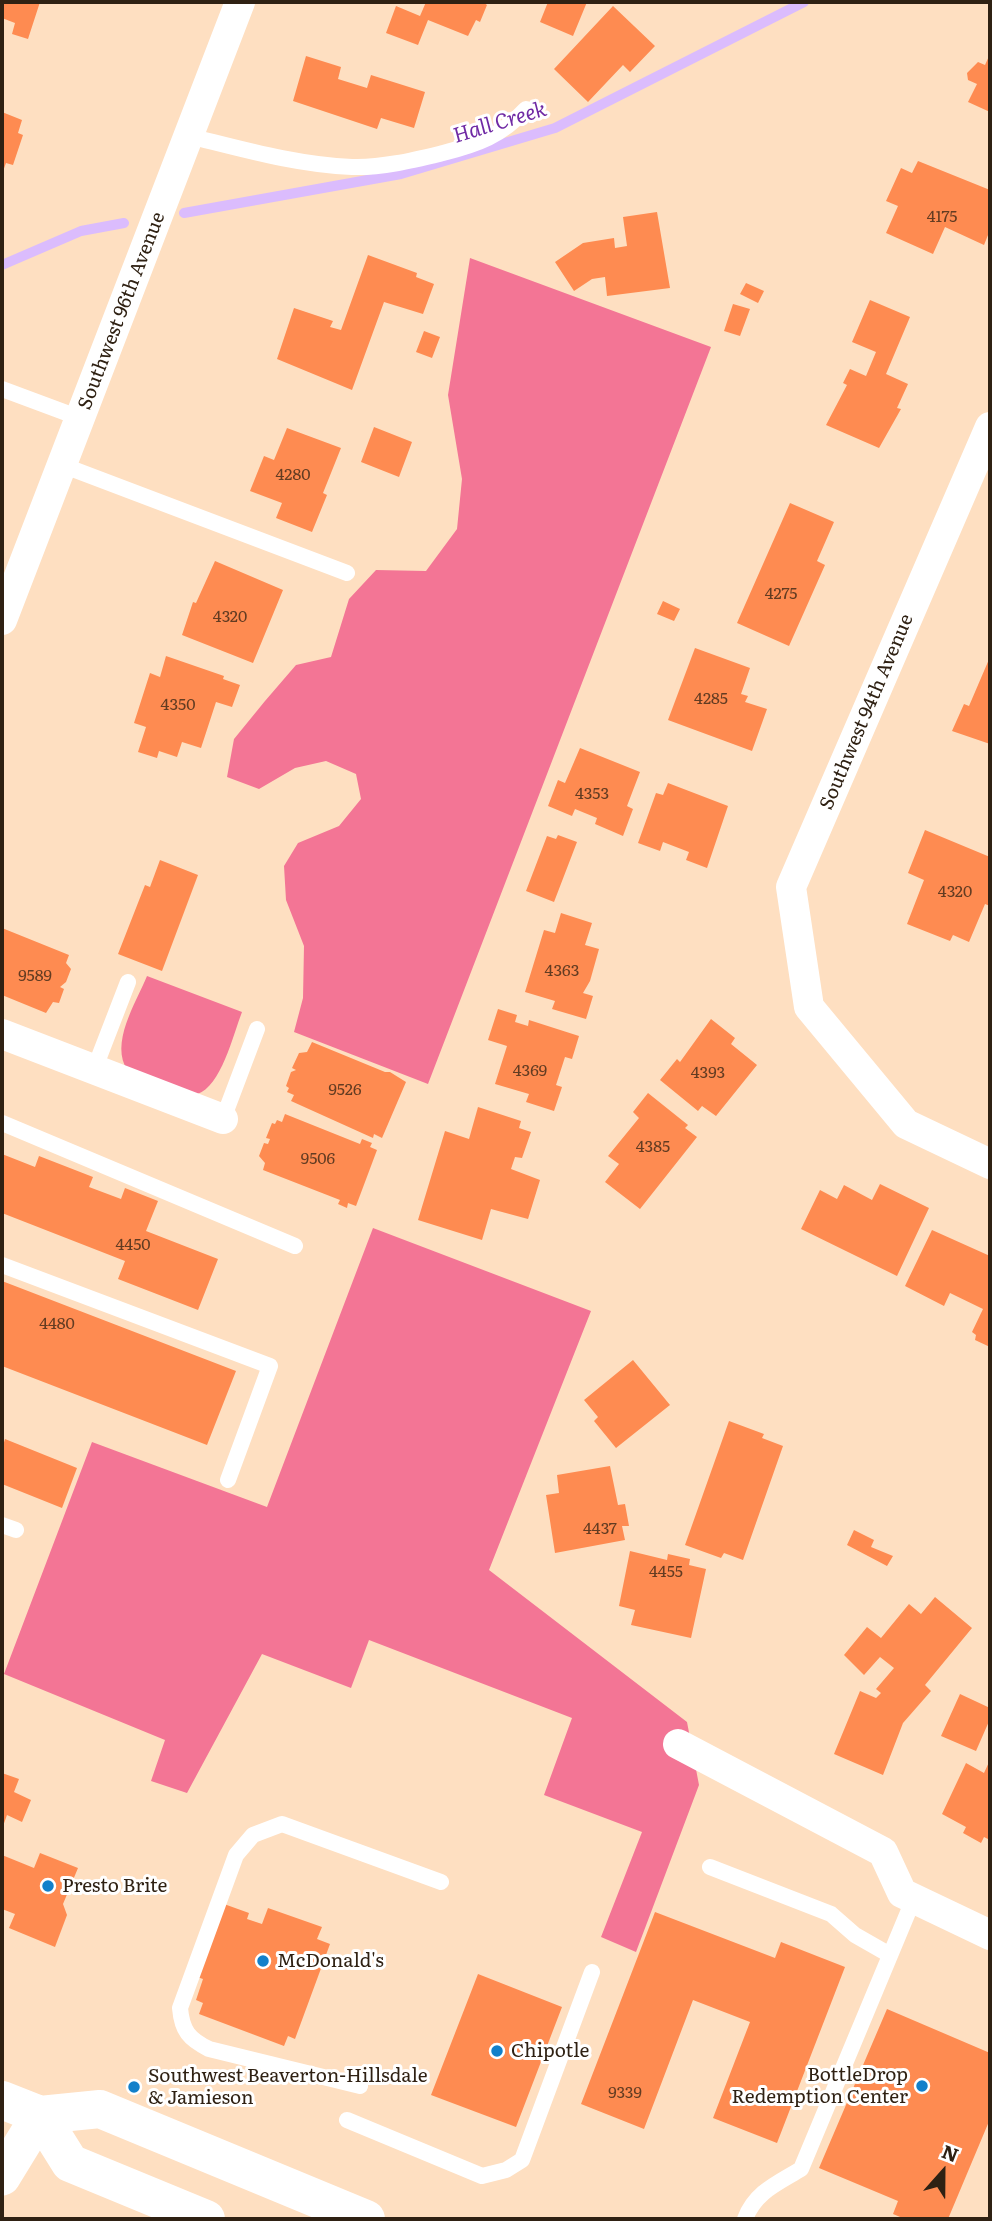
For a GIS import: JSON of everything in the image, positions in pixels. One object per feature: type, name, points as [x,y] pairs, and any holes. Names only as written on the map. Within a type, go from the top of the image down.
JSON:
[{"type":"main road","points":[[2,2100],[40,2115],[100,2109],[366,2219]]},
{"type":"main road","points":[[40,2115],[70,2163],[206,2219]]},
{"type":"street","name":"Southwest 96th Avenue","points":[[2,620],[240,2]]},
{"type":"street","name":"Southwest 94th Avenue","points":[[990,427],[791,887],[810,1007],[906,1124],[990,1164]]},
{"type":"street","points":[[2,1034],[223,1119]]},
{"type":"street","points":[[678,1744],[883,1852],[902,1893],[990,1934]]},
{"type":"street","points":[[2,2177],[40,2115]]},
{"type":"lane","points":[[189,136],[274,156],[353,167],[408,161],[472,145],[507,129],[526,109]]},
{"type":"lane","points":[[2,389],[80,418]]},
{"type":"lane","points":[[62,465],[347,573]]},
{"type":"lane","points":[[94,1070],[128,982]]},
{"type":"lane","points":[[223,1119],[257,1029]]},
{"type":"lane","points":[[2,1122],[295,1246]]},
{"type":"lane","points":[[2,1265],[270,1366],[228,1480]]},
{"type":"lane","points":[[360,2086],[209,2049],[192,2040],[182,2027],[180,2008],[236,1855],[253,1835],[282,1824],[441,1882]]},
{"type":"lane","points":[[710,1867],[831,1914],[855,1935],[890,1955]]},
{"type":"lane","points":[[746,2219],[750,2208],[762,2192],[801,2169],[914,1898]]},
{"type":"lane","points":[[347,2120],[482,2176],[506,2170],[522,2160],[592,1972]]},
{"type":"shaded area","points":[[470,258],[711,347],[428,1084],[294,1032],[303,998],[304,946],[286,900],[284,866],[298,843],[339,826],[361,799],[356,774],[326,761],[295,768],[259,789],[227,777],[234,739],[296,665],[331,657],[349,599],[376,570],[426,571],[457,529],[462,479],[448,395]]},
{"type":"shaded area","points":[[147,976],[242,1012],[219,1071],[213,1081],[197,1094],[128,1071],[123,1060],[121,1049],[126,1023]]},
{"type":"shaded area","points":[[373,1228],[591,1311],[489,1570],[687,1722],[699,1785],[636,1952],[601,1937],[642,1832],[544,1795],[572,1718],[369,1640],[351,1688],[262,1654],[187,1793],[151,1781],[165,1740],[4,1674],[92,1442],[267,1507]]},
{"type":"building","points":[[2,2],[40,2],[28,39],[12,34],[15,23],[2,18]]},
{"type":"building","points":[[426,2],[483,2],[487,5],[480,22],[476,20],[468,36],[428,20],[418,45],[386,33],[396,6],[420,16]]},
{"type":"building","points":[[548,2],[587,2],[573,36],[540,22]]},
{"type":"building","points":[[613,6],[655,46],[630,72],[623,65],[588,102],[554,69]]},
{"type":"building","points":[[990,54],[990,112],[968,102],[977,84],[968,80],[967,73],[978,62],[985,65]]},
{"type":"building","points":[[306,56],[341,67],[338,79],[367,88],[371,75],[425,92],[414,128],[381,118],[377,129],[293,101]]},
{"type":"building","points":[[2,112],[22,120],[18,133],[23,135],[13,165],[6,163],[2,174]]},
{"type":"building","points":[[918,161],[990,190],[990,230],[984,245],[945,227],[933,254],[886,233],[898,206],[886,201],[901,168],[912,173]]},
{"type":"building","points":[[657,212],[670,288],[607,296],[605,277],[592,279],[574,291],[555,262],[583,243],[614,238],[615,248],[627,246],[623,217]]},
{"type":"building","points":[[368,255],[417,273],[416,277],[434,284],[423,314],[384,302],[352,390],[277,359],[294,308],[333,321],[330,327],[341,330]]},
{"type":"building","points":[[746,283],[764,291],[758,303],[740,294]]},
{"type":"building","points":[[870,300],[910,317],[886,374],[908,384],[897,408],[901,409],[879,448],[826,425],[847,385],[843,383],[850,369],[866,376],[876,352],[852,342]]},
{"type":"building","points":[[733,304],[750,309],[740,336],[724,331]]},
{"type":"building","points":[[424,331],[440,337],[432,358],[416,352]]},
{"type":"building","points":[[374,427],[412,442],[399,477],[361,462]]},
{"type":"building","points":[[287,428],[341,448],[323,493],[327,495],[312,532],[276,518],[282,503],[250,491],[264,456],[274,460]]},
{"type":"building","points":[[790,503],[834,522],[817,561],[825,565],[789,646],[737,623]]},
{"type":"building","points":[[215,561],[283,590],[253,663],[182,635],[193,602],[196,603]]},
{"type":"building","points":[[663,601],[680,609],[674,621],[657,614]]},
{"type":"building","points":[[695,648],[750,668],[741,694],[748,696],[745,702],[767,709],[752,751],[668,720]]},
{"type":"building","points":[[166,656],[224,676],[223,679],[240,685],[232,707],[216,702],[201,748],[182,742],[177,757],[159,751],[157,758],[138,752],[146,727],[134,723],[150,673],[160,677]]},
{"type":"building","points":[[990,657],[990,744],[952,731],[964,704],[969,706]]},
{"type":"building","points":[[580,748],[640,772],[627,806],[633,809],[623,836],[595,824],[597,818],[575,809],[572,816],[548,806],[558,780],[565,783]]},
{"type":"building","points":[[668,783],[728,806],[707,868],[686,860],[689,852],[663,842],[660,851],[638,843],[656,793],[663,795]]},
{"type":"building","points":[[925,830],[990,857],[990,906],[985,904],[969,942],[953,935],[950,941],[907,924],[924,880],[908,873]]},
{"type":"building","points":[[558,835],[577,842],[554,902],[526,891],[547,836],[556,839]]},
{"type":"building","points":[[160,860],[198,875],[162,971],[118,954],[145,885],[150,887]]},
{"type":"building","points":[[561,913],[592,923],[585,945],[599,949],[590,981],[583,993],[593,996],[586,1019],[552,1009],[555,1001],[525,992],[544,930],[555,933]]},
{"type":"building","points":[[2,928],[69,955],[66,963],[71,969],[66,982],[60,987],[64,989],[59,1003],[53,1002],[46,1013],[2,995]]},
{"type":"building","points":[[498,1009],[517,1015],[515,1022],[528,1026],[529,1020],[579,1036],[572,1059],[565,1057],[556,1085],[562,1087],[554,1111],[526,1102],[529,1094],[495,1084],[507,1046],[488,1040]]},
{"type":"building","points":[[711,1019],[735,1038],[731,1044],[757,1065],[716,1116],[702,1106],[698,1111],[660,1080],[677,1059],[680,1062]]},
{"type":"building","points":[[312,1042],[390,1072],[406,1082],[382,1138],[374,1134],[373,1138],[291,1101],[294,1095],[287,1092],[289,1088],[286,1086],[291,1072],[296,1070],[292,1068],[299,1053],[307,1052]]},
{"type":"building","points":[[648,1093],[688,1125],[685,1128],[697,1137],[640,1209],[605,1182],[619,1164],[608,1156],[639,1118],[633,1112]]},
{"type":"building","points":[[478,1107],[521,1121],[519,1128],[531,1132],[522,1158],[515,1157],[511,1169],[540,1180],[528,1219],[491,1209],[482,1240],[418,1220],[445,1131],[469,1139]]},
{"type":"building","points":[[285,1114],[360,1144],[362,1139],[372,1143],[370,1147],[377,1150],[356,1206],[348,1203],[347,1208],[338,1204],[340,1200],[263,1170],[265,1163],[259,1156],[264,1143],[268,1144],[270,1139],[266,1138],[272,1123],[275,1124],[277,1120],[282,1122]]},
{"type":"building","points":[[2,1154],[35,1167],[39,1156],[93,1177],[89,1187],[121,1199],[125,1188],[158,1201],[146,1231],[218,1259],[198,1310],[118,1279],[125,1261],[2,1213]]},
{"type":"building","points":[[880,1184],[929,1208],[897,1276],[801,1229],[820,1190],[837,1199],[844,1185],[872,1200]]},
{"type":"building","points":[[932,1230],[990,1256],[990,1347],[975,1340],[976,1335],[972,1332],[983,1309],[950,1293],[944,1306],[905,1286]]},
{"type":"building","points":[[2,1281],[236,1371],[207,1445],[2,1366]]},
{"type":"building","points":[[633,1360],[670,1405],[616,1448],[594,1421],[598,1417],[584,1400]]},
{"type":"building","points":[[729,1421],[764,1434],[762,1438],[783,1446],[743,1560],[724,1553],[721,1558],[685,1545]]},
{"type":"building","points":[[5,1439],[77,1468],[62,1508],[2,1484],[2,1449]]},
{"type":"building","points":[[610,1466],[618,1505],[625,1504],[629,1526],[622,1526],[625,1540],[555,1553],[546,1495],[559,1493],[557,1475]]},
{"type":"building","points":[[854,1530],[874,1540],[871,1547],[893,1556],[887,1566],[847,1545]]},
{"type":"building","points":[[630,1551],[667,1560],[668,1554],[690,1559],[689,1565],[706,1569],[691,1638],[631,1625],[635,1610],[619,1606]]},
{"type":"building","points":[[935,1597],[972,1628],[925,1685],[931,1691],[903,1723],[883,1775],[834,1754],[860,1691],[876,1698],[881,1693],[876,1689],[894,1668],[880,1657],[864,1675],[844,1655],[867,1627],[881,1638],[909,1604],[921,1614]]},
{"type":"building","points":[[960,1694],[990,1708],[990,1719],[976,1751],[941,1736]]},
{"type":"building","points":[[990,1760],[990,1840],[984,1837],[981,1843],[963,1833],[966,1827],[942,1814],[966,1763],[984,1773]]},
{"type":"building","points":[[2,1773],[19,1779],[14,1792],[31,1800],[22,1822],[7,1815],[2,1829]]},
{"type":"building","name":"Presto Brite","points":[[40,1853],[78,1868],[63,1904],[67,1915],[55,1947],[9,1928],[15,1914],[2,1909],[2,1855],[34,1868]]},
{"type":"building","name":"McDonald's","points":[[224,1904],[249,1913],[247,1919],[262,1924],[268,1908],[322,1927],[317,1939],[330,1944],[295,2039],[288,2036],[284,2046],[199,2014],[203,2003],[196,2000],[203,1979],[197,1977]]},
{"type":"building","points":[[655,1912],[775,1958],[781,1942],[845,1967],[777,2143],[713,2118],[750,2022],[693,2000],[644,2129],[581,2104]]},
{"type":"building","name":"Chipotle","points":[[478,1974],[562,2007],[516,2127],[431,2095]]},
{"type":"building","name":"BottleDrop Redemption Center","points":[[887,2009],[990,2053],[990,2119],[948,2219],[905,2219],[893,2214],[898,2201],[819,2168]]},
{"type":"waterway","name":"Hall Creek","points":[[184,213],[401,174],[555,128],[804,2]]},
{"type":"waterway","name":"Hall Creek","points":[[2,265],[81,231],[124,223]]},
{"type":"place","name":"Presto Brite","points":[[48,1886]]},
{"type":"place","name":"McDonald's","points":[[263,1961]]},
{"type":"place","name":"Chipotle","points":[[497,2051]]},
{"type":"place","name":"BottleDrop Redemption Center","points":[[922,2086]]},
{"type":"place","name":"Southwest Beaverton-Hillsdale & Jamieson","points":[[134,2087]]}]
